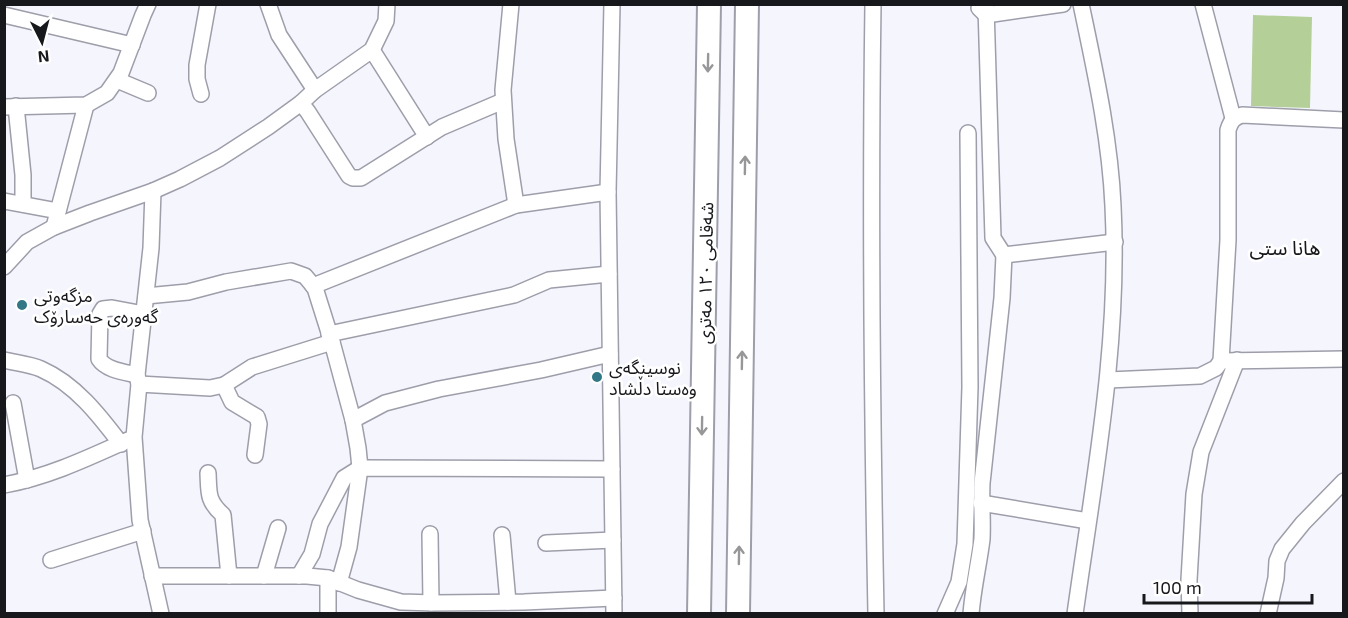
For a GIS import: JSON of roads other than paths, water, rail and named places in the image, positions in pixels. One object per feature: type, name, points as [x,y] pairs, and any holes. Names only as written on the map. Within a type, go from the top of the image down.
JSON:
[{"type":"highway","name":"شەقامی ١٢٠ مەتری","points":[[699,614],[709,4]]},
{"type":"highway","points":[[738,614],[747,4]]},
{"type":"street","points":[[23,204],[23,175],[10,107],[86,105],[107,93],[117,80],[148,4]]},
{"type":"street","points":[[201,94],[197,79],[197,65],[208,4]]},
{"type":"street","points":[[268,4],[279,35],[315,90]]},
{"type":"street","points":[[4,267],[27,242],[54,227],[180,179],[220,158],[301,103],[315,90],[372,50],[386,21],[387,4]]},
{"type":"street","points":[[511,4],[503,101],[516,206]]},
{"type":"street","points":[[152,576],[299,576],[333,580],[401,602],[410,608],[431,603],[508,602],[614,606],[608,192],[612,4]]},
{"type":"street","points":[[971,614],[973,587],[982,538],[981,503],[1002,298],[1004,255],[993,238],[982,8],[1063,4]]},
{"type":"street","points":[[1075,614],[1108,380],[1115,291],[1113,204],[1109,159],[1099,92],[1081,4]]},
{"type":"street","points":[[1203,4],[1233,118]]},
{"type":"street","points":[[876,7],[870,158],[876,614]]},
{"type":"street","points":[[4,15],[132,45]]},
{"type":"street","points":[[372,50],[427,137]]},
{"type":"street","points":[[117,80],[148,93]]},
{"type":"street","points":[[301,103],[349,176],[361,178],[442,127],[503,101]]},
{"type":"street","points":[[54,227],[86,105]]},
{"type":"street","points":[[1108,380],[1200,375],[1216,368],[1221,361],[1228,240],[1228,130],[1233,118],[1242,115],[1344,120]]},
{"type":"street","points":[[945,614],[959,582],[965,544],[970,387],[968,133]]},
{"type":"street","points":[[153,191],[151,248],[138,380],[128,440],[140,520],[161,614]]},
{"type":"street","points":[[313,286],[516,206],[608,192]]},
{"type":"street","points":[[4,201],[58,211]]},
{"type":"street","points":[[1004,255],[1114,242]]},
{"type":"street","points":[[146,296],[188,292],[226,282],[291,271],[305,276],[313,286],[331,338],[353,420],[360,468],[349,547],[333,580],[328,614]]},
{"type":"street","points":[[144,314],[112,308],[103,309],[100,314],[99,359],[102,364],[138,380],[210,388],[224,385],[252,367],[331,338],[514,295],[549,280],[609,274]]},
{"type":"street","points":[[353,420],[385,403],[406,397],[610,354]]},
{"type":"street","points":[[1221,361],[1344,359]]},
{"type":"street","points":[[4,360],[40,369],[63,381],[128,440]]},
{"type":"street","points":[[1190,614],[1189,580],[1194,494],[1201,452],[1237,360]]},
{"type":"street","points":[[224,385],[232,402],[257,417],[259,424],[255,455]]},
{"type":"street","points":[[12,403],[27,480]]},
{"type":"street","points":[[4,485],[27,480],[81,461],[128,440]]},
{"type":"street","points":[[299,576],[312,554],[320,524],[344,478],[360,468],[612,469]]},
{"type":"street","points":[[208,473],[212,506],[223,515],[229,576]]},
{"type":"street","points":[[1268,614],[1276,578],[1277,561],[1282,549],[1303,523],[1344,481]]},
{"type":"street","points":[[981,503],[1088,521]]},
{"type":"street","points":[[264,576],[278,528]]},
{"type":"street","points":[[51,560],[143,531]]},
{"type":"street","points":[[430,534],[431,603]]},
{"type":"street","points":[[502,535],[508,602]]},
{"type":"street","points":[[546,543],[613,540]]},
{"type":"place","name":"مزگەوتی گەورەی حەسارۆک","points":[[22,305]]},
{"type":"place","name":"نوسینگەی وەستا دڵشاد","points":[[597,377]]},
{"type":"district","name":"هانا ستى","points":[[1285,247]]}]
